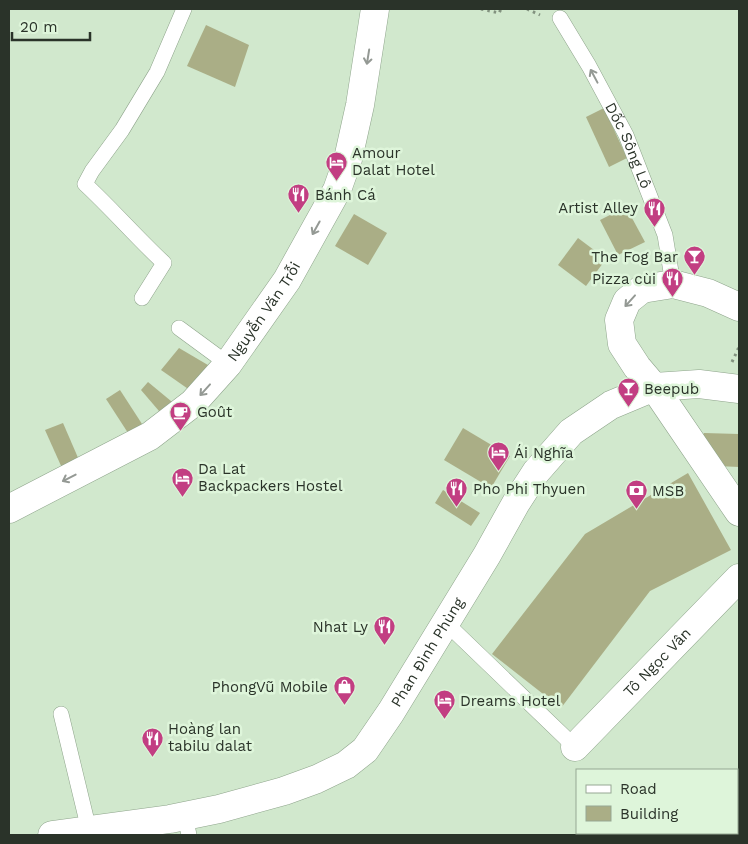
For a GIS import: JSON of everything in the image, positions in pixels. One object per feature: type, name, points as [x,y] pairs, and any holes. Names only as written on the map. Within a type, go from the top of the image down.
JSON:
[{"type":"street","name":"Nguyễn Văn Trỗi","points":[[9,509],[150,436],[193,403],[228,364],[287,280],[337,190],[348,159],[360,105],[375,9]]},
{"type":"street","points":[[739,307],[708,293],[673,284],[642,289],[627,301],[619,320],[622,344],[637,367],[654,386],[739,512]]},
{"type":"street","name":"Phan Đình Phùng","points":[[52,835],[97,831],[170,819],[187,826],[219,809],[284,791],[317,779],[346,765],[365,750],[391,712],[487,555],[516,503],[536,472],[571,432],[611,405],[654,386],[699,384],[739,389]]},
{"type":"street","name":"Tô Ngọc Vân","points":[[575,747],[739,578]]},
{"type":"lane","points":[[142,298],[164,263],[136,238],[114,211],[85,184],[92,171],[122,130],[157,72],[181,9]]},
{"type":"lane","name":"Dốc Sông Lô","points":[[560,18],[589,66],[626,136],[665,235],[673,284]]},
{"type":"lane","points":[[179,328],[228,364]]},
{"type":"lane","points":[[446,623],[575,747]]},
{"type":"lane","points":[[61,714],[97,831]]},
{"type":"path","points":[[481,9],[499,13],[502,9]]},
{"type":"building","points":[[206,25],[249,45],[235,87],[187,66]]},
{"type":"building","points":[[604,108],[627,158],[609,167],[586,117]]},
{"type":"building","points":[[626,207],[645,242],[618,255],[600,220]]},
{"type":"building","points":[[354,214],[387,233],[368,265],[335,246]]},
{"type":"building","points":[[578,238],[606,259],[586,286],[558,265]]},
{"type":"building","points":[[179,348],[213,368],[194,393],[161,370]]},
{"type":"building","points":[[148,382],[177,406],[165,418],[141,390]]},
{"type":"building","points":[[120,390],[144,427],[130,436],[106,399]]},
{"type":"building","points":[[63,423],[79,460],[62,468],[45,430]]},
{"type":"building","points":[[463,428],[510,456],[491,488],[444,460]]},
{"type":"building","points":[[704,433],[739,434],[739,467],[717,466],[697,444]]},
{"type":"building","points":[[688,473],[731,550],[650,591],[561,708],[492,654],[585,534]]},
{"type":"building","name":"Pho Phi Thyuen","points":[[443,490],[480,513],[471,526],[435,503]]},
{"type":"place","name":"Amour Dalat Hotel","points":[[336,181]]},
{"type":"place","name":"Bánh Cá","points":[[299,214]]},
{"type":"place","name":"Artist Alley","points":[[654,227]]},
{"type":"place","name":"The Fog Bar","points":[[694,276]]},
{"type":"place","name":"Pizza cùi","points":[[672,298]]},
{"type":"place","name":"Beepub","points":[[628,408]]},
{"type":"place","name":"Goût","points":[[181,431]]},
{"type":"place","name":"Ái Nghĩa","points":[[498,472]]},
{"type":"place","name":"Da Lat Backpackers Hostel","points":[[182,497]]},
{"type":"place","name":"Pho Phi Thyuen","points":[[457,508]]},
{"type":"place","name":"MSB","points":[[636,510]]},
{"type":"place","name":"Nhat Ly","points":[[384,646]]},
{"type":"place","name":"PhongVũ Mobile","points":[[344,706]]},
{"type":"place","name":"Dreams Hotel","points":[[444,720]]},
{"type":"place","name":"Hoàng lan tabilu dalat","points":[[152,757]]}]
